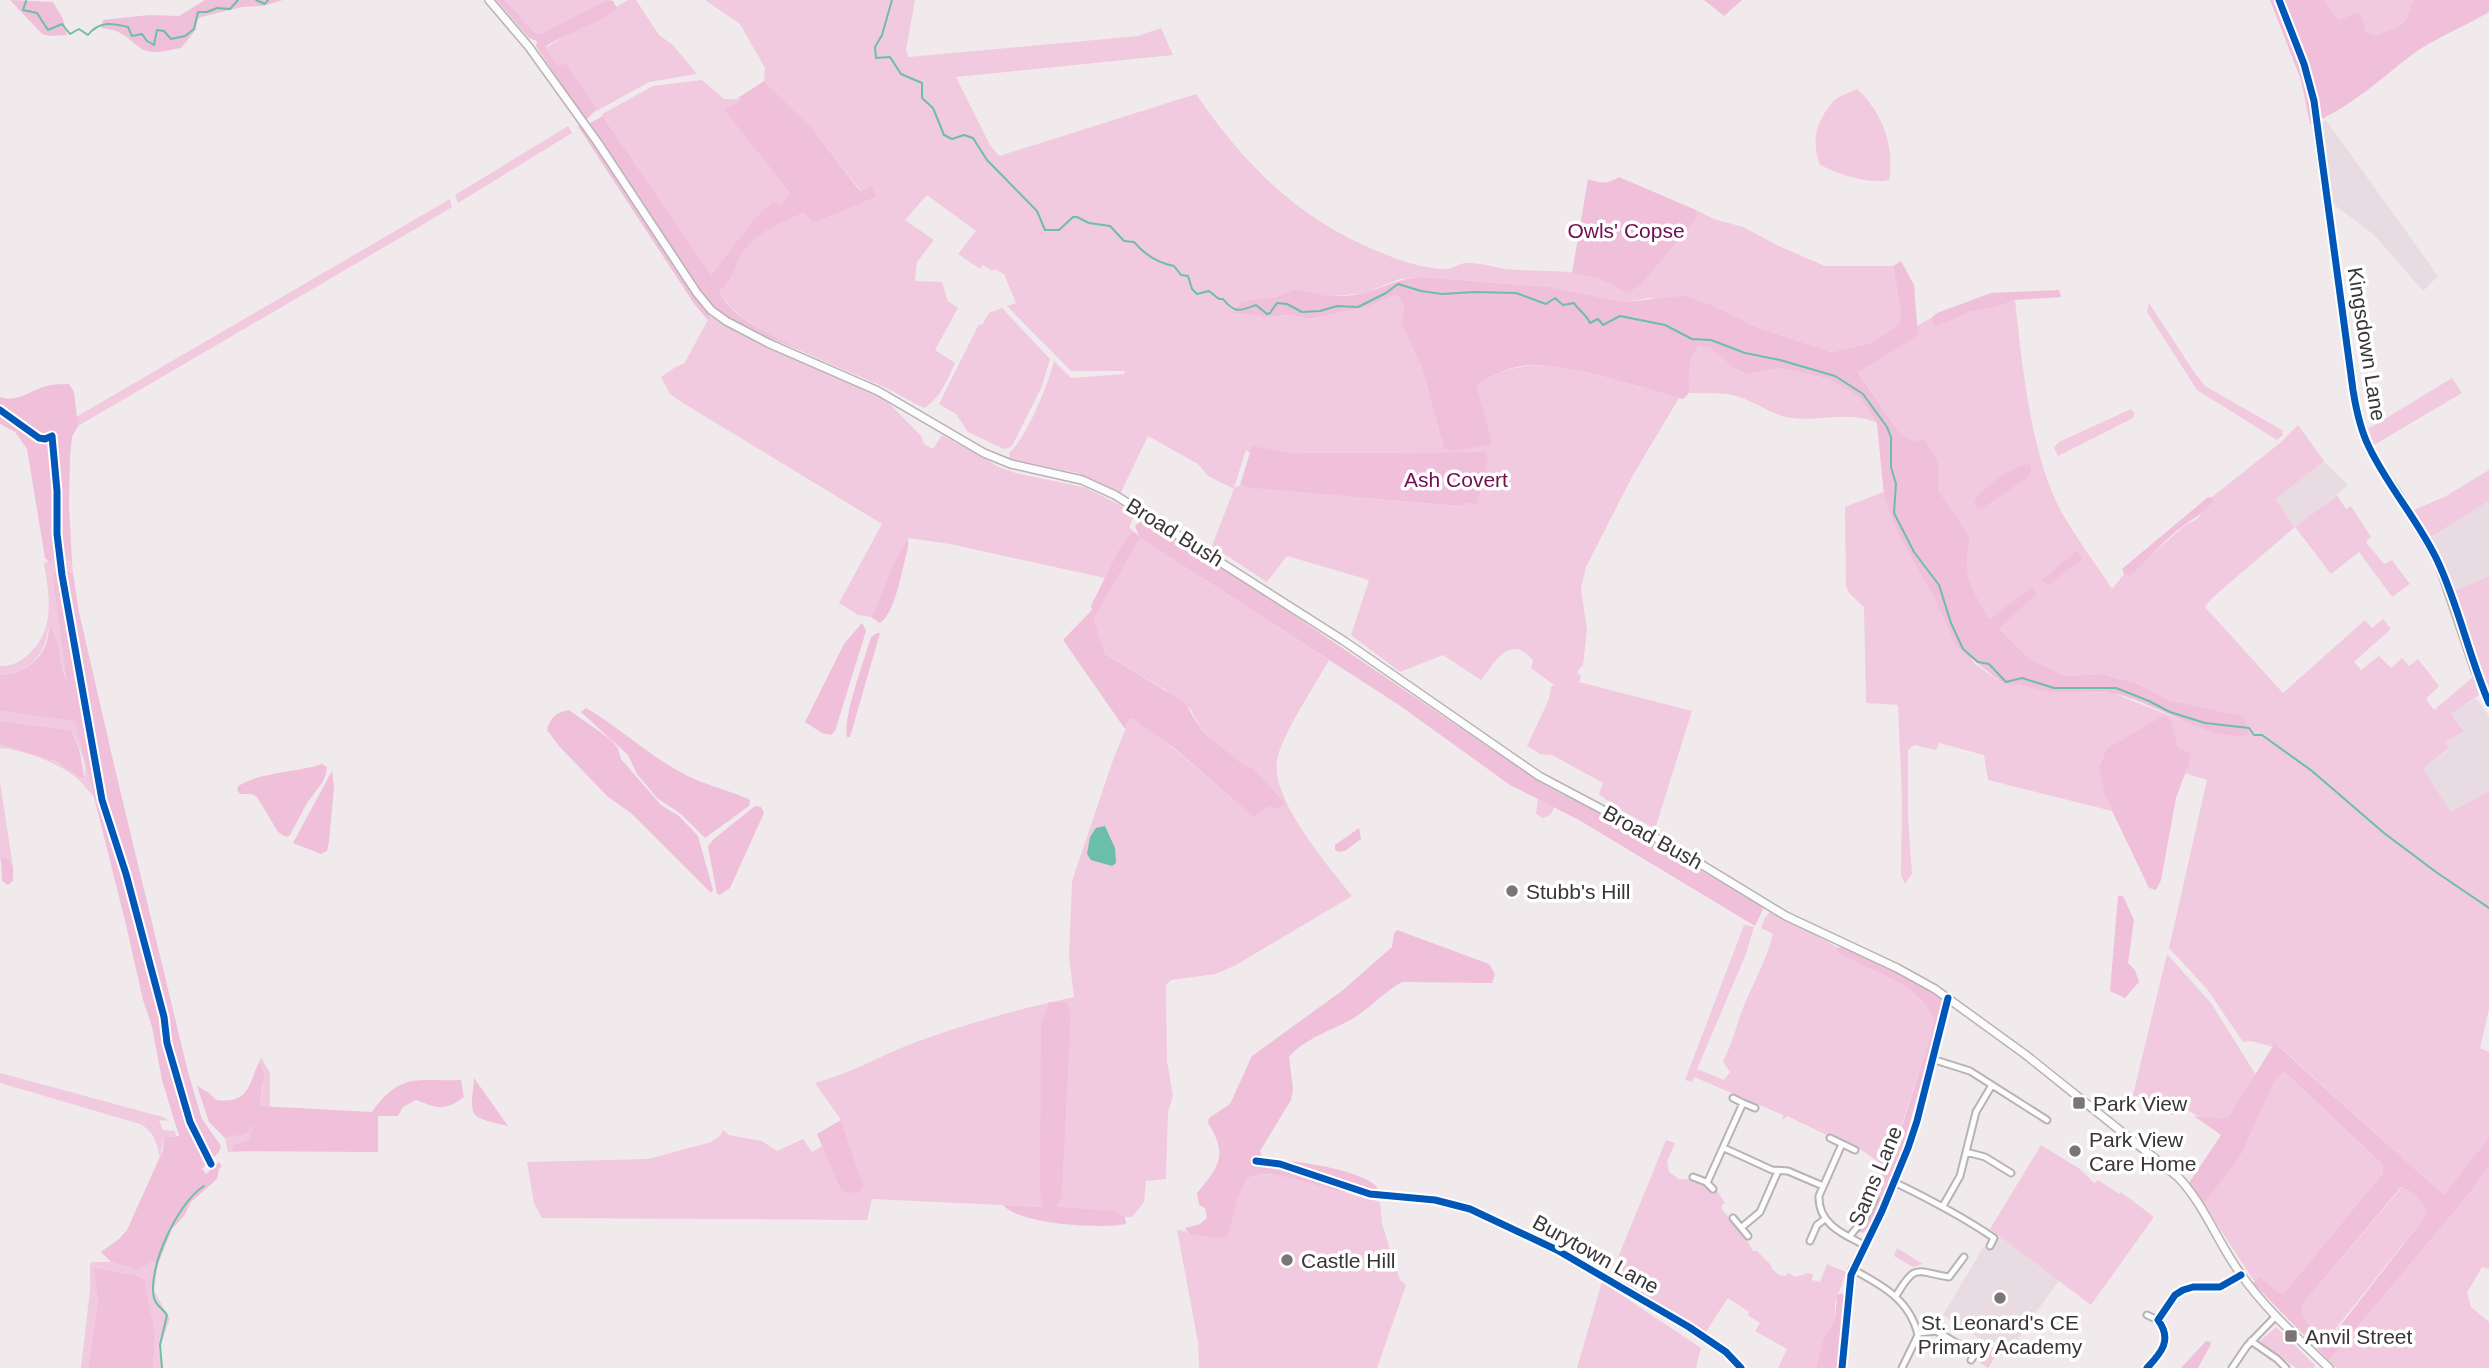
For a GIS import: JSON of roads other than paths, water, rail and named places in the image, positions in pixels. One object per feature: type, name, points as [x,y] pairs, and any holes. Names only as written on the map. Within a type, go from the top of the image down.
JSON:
[{"type":"main road","name":"Broad Bush","points":[[489,0],[529,47],[598,143],[710,310],[758,338],[856,380],[901,403],[998,459],[1073,477],[1115,495],[1204,549],[1343,641],[1539,776],[1671,846],[1786,916],[1913,976],[1948,998],[2178,1177],[2189,1190],[2241,1275],[2276,1316],[2329,1368]]},
{"type":"street","name":"Kingsdown Lane","points":[[2317,130],[2353,393],[2360,422],[2377,462],[2399,494],[2438,563],[2474,669],[2489,703]]},
{"type":"street","name":"Sams Lane","points":[[1842,1368],[1848,1284],[1852,1269],[1894,1182],[1917,1121],[1948,998]]},
{"type":"street","points":[[1932,1059],[1964,1068],[2047,1120]]},
{"type":"street","points":[[1943,1206],[1960,1175],[1976,1112],[1992,1085]]},
{"type":"street","points":[[1733,1098],[1755,1108]]},
{"type":"street","points":[[1707,1183],[1743,1103]]},
{"type":"street","points":[[2032,1120],[2036,1113]]},
{"type":"street","points":[[1830,1138],[1855,1150]]},
{"type":"street","points":[[1842,1144],[1818,1198],[1825,1219],[1833,1227],[1864,1245]]},
{"type":"street","points":[[1724,1148],[1778,1171],[1788,1171],[1823,1186]]},
{"type":"street","points":[[1966,1152],[1985,1157],[2011,1173]]},
{"type":"street","name":"Burytown Lane","points":[[1256,1161],[1280,1164],[1374,1195],[1435,1200],[1470,1209],[1558,1250],[1689,1327],[1726,1352],[1741,1368]]},
{"type":"street","points":[[2000,1175],[2004,1169]]},
{"type":"street","points":[[1742,1227],[1760,1212],[1778,1171]]},
{"type":"street","points":[[1693,1177],[1713,1189]]},
{"type":"street","points":[[1894,1182],[1972,1220],[1994,1238],[1990,1245]]},
{"type":"street","points":[[1849,1237],[1865,1218],[1873,1201],[1864,1199]]},
{"type":"street","points":[[1734,1218],[1748,1236]]},
{"type":"street","points":[[1810,1241],[1817,1226],[1825,1219]]},
{"type":"street","points":[[1896,1296],[1914,1273],[1924,1270],[1949,1277],[1964,1256]]},
{"type":"street","points":[[1852,1269],[1882,1284],[1896,1296],[1919,1333]]},
{"type":"street","points":[[2158,1320],[2175,1295],[2183,1290],[2193,1287],[2220,1287],[2241,1275]]},
{"type":"street","points":[[2147,1315],[2158,1320],[2166,1343],[2147,1368]]},
{"type":"street","points":[[2232,1368],[2252,1341],[2276,1316]]},
{"type":"street","points":[[1919,1333],[1938,1331],[1975,1354],[1971,1360]]},
{"type":"street","points":[[1902,1368],[1919,1333]]},
{"type":"street","points":[[2252,1341],[2286,1368]]},
{"type":"waterway","points":[[26,1],[23,10],[37,13],[48,30],[62,24],[70,34],[79,29],[88,35],[101,25],[116,25],[128,27],[132,36],[142,34],[154,45],[157,30],[164,31],[171,39],[185,36],[194,29],[198,12],[217,8],[230,9],[238,0]]},
{"type":"waterway","points":[[256,0],[265,4],[268,0]]},
{"type":"waterway","points":[[892,0],[882,35],[875,47],[876,58],[890,57],[901,74],[922,83],[922,98],[933,108],[944,135],[952,139],[964,135],[973,138],[987,160],[1037,211],[1045,230],[1059,230],[1073,217],[1110,226],[1124,241],[1134,242],[1152,258],[1174,266],[1181,275],[1188,276],[1192,289],[1197,294],[1209,291],[1234,309],[1242,310],[1256,305],[1267,314],[1277,303],[1287,304],[1302,312],[1337,306],[1358,307],[1398,284],[1442,294],[1516,293],[1546,304],[1555,298],[1563,305],[1574,303],[1590,323],[1598,319],[1603,325],[1620,316],[1665,325],[1692,339],[1711,340],[1745,353],[1835,376],[1863,394],[1887,427],[1891,437],[1891,467],[1896,484],[1894,513],[1914,552],[1939,585],[1951,623],[1963,649],[1978,662],[1989,664],[2006,682],[2022,678],[2054,688],[2116,688],[2170,712],[2205,723],[2249,728],[2254,735],[2262,735],[2312,771],[2384,833],[2489,908]]},
{"type":"waterway","points":[[162,1368],[160,1345],[167,1315],[154,1298],[155,1270],[175,1221],[184,1206],[204,1186]]},
{"type":"place","name":"Stubb's Hill","points":[[1512,891]]},
{"type":"place","name":"Park View","points":[[2079,1103]]},
{"type":"place","name":"Park View Care Home","points":[[2075,1151]]},
{"type":"place","name":"Castle Hill","points":[[1287,1260]]},
{"type":"place","name":"St. Leonard's CE Primary Academy","points":[[2000,1298]]},
{"type":"place","name":"Anvil Street","points":[[2291,1336]]},
{"type":"park label","name":"Owls' Copse","points":[[1626,230]]},
{"type":"park label","name":"Ash Covert","points":[[1456,479]]}]
